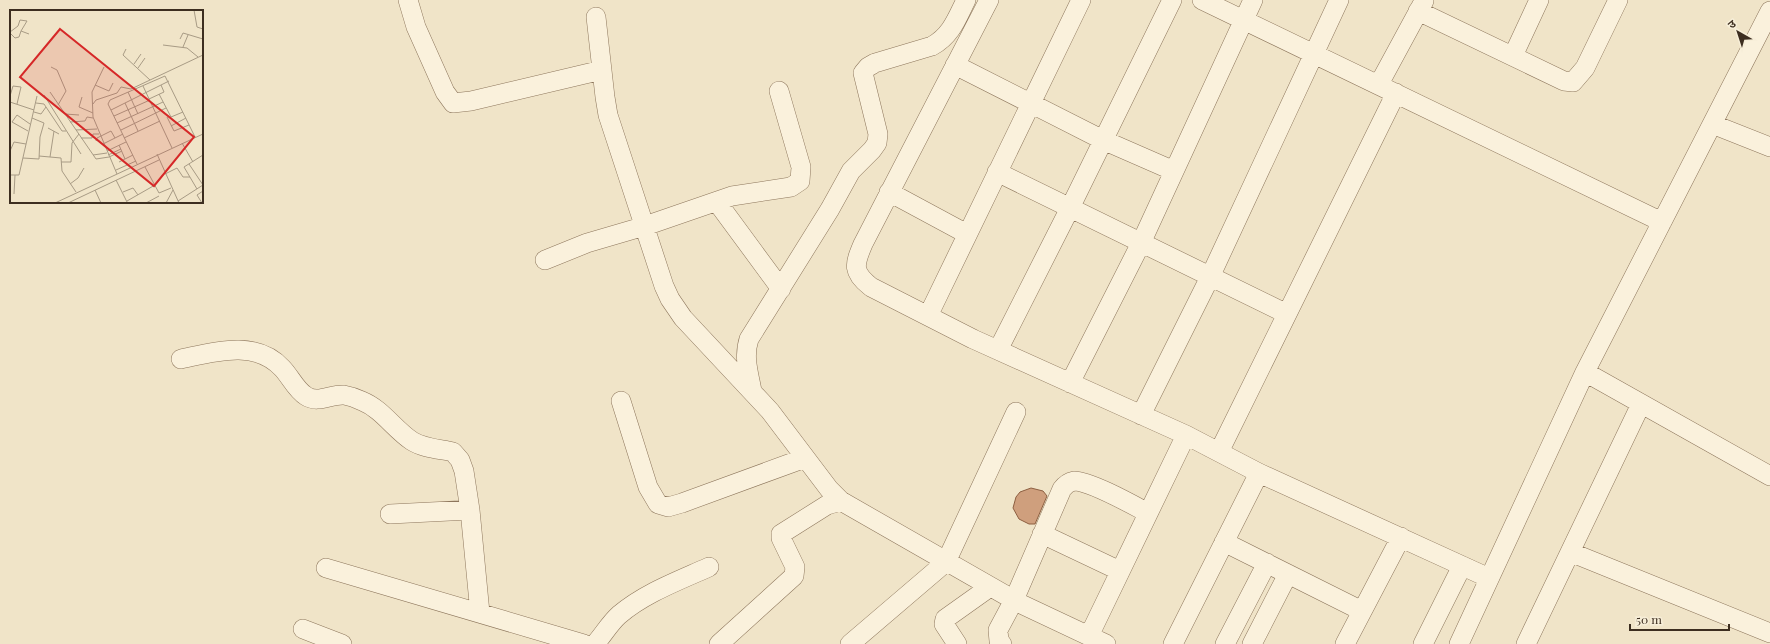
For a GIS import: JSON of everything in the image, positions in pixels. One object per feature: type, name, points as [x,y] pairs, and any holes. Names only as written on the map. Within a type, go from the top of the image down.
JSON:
[{"type":"street","points":[[408,0],[416,27],[444,92],[453,103],[471,101],[602,70]]},
{"type":"street","points":[[752,391],[746,349],[750,339],[830,209],[851,171],[877,143],[878,134],[863,73],[868,67],[875,63],[932,46],[940,42],[949,34],[966,0]]},
{"type":"street","points":[[989,0],[889,192],[856,259],[856,270],[860,278],[871,287],[998,350],[1186,435],[1259,473],[1489,578]]},
{"type":"street","points":[[928,316],[1081,0]]},
{"type":"street","points":[[998,350],[1104,140],[1172,0]]},
{"type":"street","points":[[1202,0],[1379,84],[1662,222]]},
{"type":"street","points":[[1070,383],[1141,243],[1253,0]]},
{"type":"street","points":[[1141,415],[1210,277],[1339,0]]},
{"type":"street","points":[[1513,56],[1539,0]]},
{"type":"street","points":[[1379,84],[1421,6],[1513,56],[1564,81],[1573,82],[1585,68],[1618,0]]},
{"type":"street","points":[[1459,644],[1585,372],[1770,11]]},
{"type":"street","points":[[596,17],[608,115],[670,299],[683,318],[752,391],[782,426],[829,489],[841,501],[1014,600],[1106,644]]},
{"type":"street","points":[[956,65],[1030,104],[1104,140],[1174,171]]},
{"type":"street","points":[[1573,94],[1579,76]]},
{"type":"street","points":[[545,260],[587,243],[645,226],[732,196],[791,187],[800,181],[801,167],[779,91]]},
{"type":"street","points":[[1219,452],[1396,93]]},
{"type":"street","points":[[1712,124],[1770,147]]},
{"type":"street","points":[[997,172],[1287,314]]},
{"type":"street","points":[[889,192],[967,234]]},
{"type":"street","points":[[716,202],[781,289]]},
{"type":"street","points":[[181,359],[225,350],[249,350],[276,362],[305,396],[312,399],[321,399],[344,395],[362,401],[375,408],[415,442],[453,452],[458,456],[463,465],[470,510],[480,613]]},
{"type":"street","points":[[1585,372],[1770,476]]},
{"type":"street","points":[[621,401],[648,487],[658,504],[668,507],[682,503],[805,458]]},
{"type":"street","points":[[1526,644],[1641,404]]},
{"type":"street","points":[[850,644],[946,562],[1016,412]]},
{"type":"street","points":[[1089,636],[1186,435]]},
{"type":"street","points":[[1174,644],[1259,473]]},
{"type":"street","points":[[1002,644],[999,641],[998,630],[1014,600],[1062,489],[1072,481],[1084,483],[1148,513]]},
{"type":"street","points":[[719,644],[794,576],[795,567],[780,538],[781,534],[827,505],[841,501]]},
{"type":"street","points":[[390,514],[470,510]]},
{"type":"street","points":[[1042,534],[1120,571]]},
{"type":"street","points":[[1345,644],[1401,537]]},
{"type":"street","points":[[1224,542],[1362,611]]},
{"type":"street","points":[[1570,552],[1770,633],[1765,644]]},
{"type":"street","points":[[1225,644],[1267,563]]},
{"type":"street","points":[[1423,644],[1462,566]]},
{"type":"street","points":[[595,644],[618,616],[636,602],[709,567]]},
{"type":"street","points":[[326,568],[584,644]]},
{"type":"street","points":[[1257,642],[1288,574]]},
{"type":"street","points":[[957,644],[946,627],[944,621],[948,615],[990,587]]},
{"type":"street","points":[[303,629],[342,644]]},
{"type":"building","points":[[1031,488],[1043,491],[1047,496],[1035,524],[1029,524],[1019,519],[1013,508],[1016,497],[1020,492]]}]
